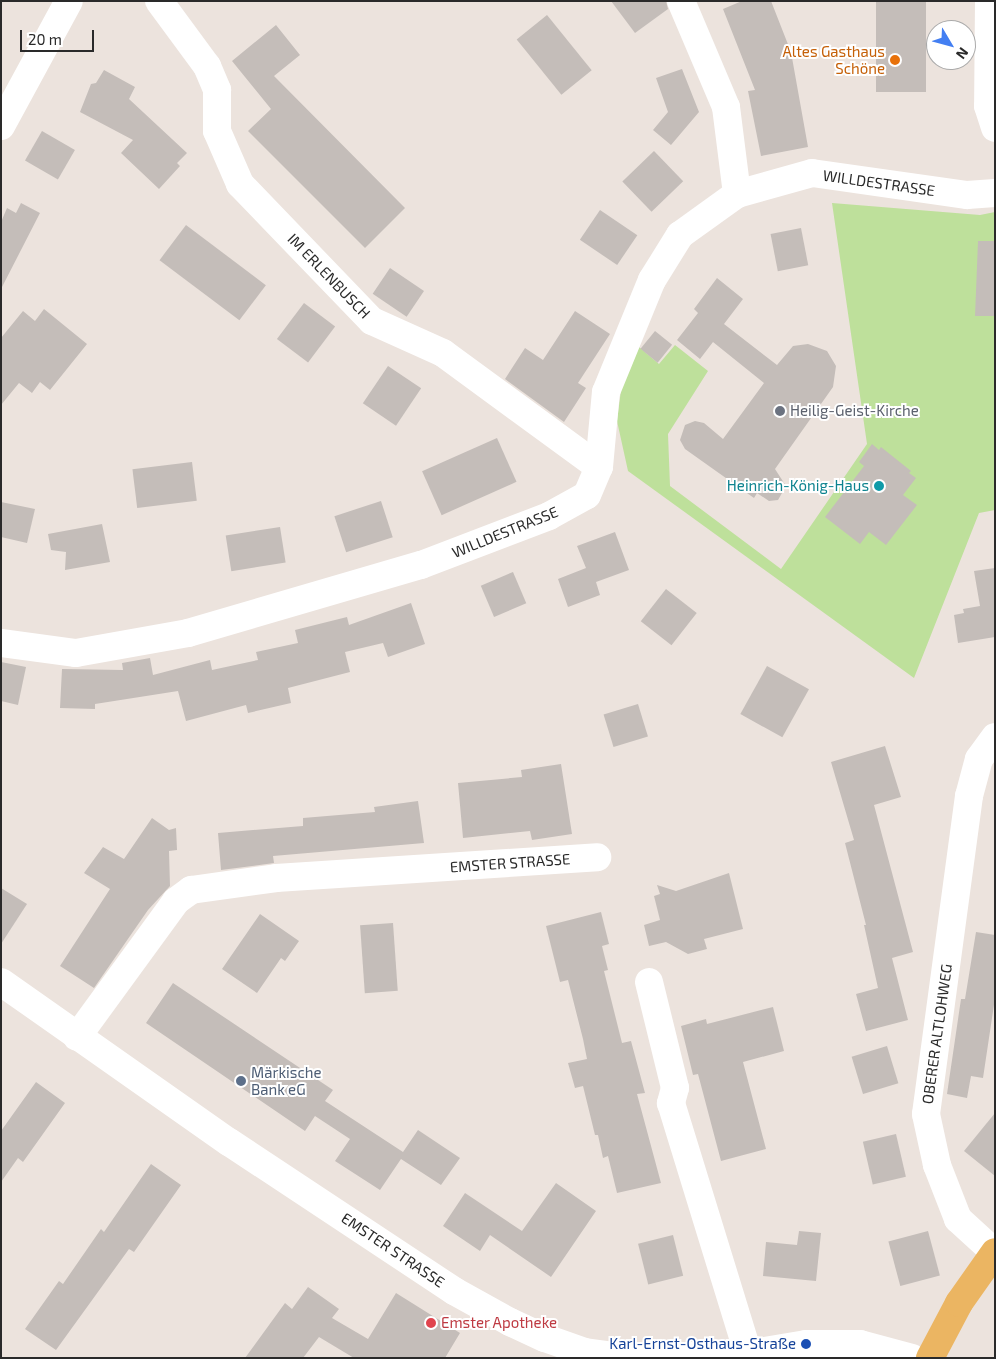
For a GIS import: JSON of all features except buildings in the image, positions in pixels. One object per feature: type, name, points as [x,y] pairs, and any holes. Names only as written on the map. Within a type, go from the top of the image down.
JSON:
[{"type":"main road","points":[[930,1358],[959,1303],[995,1252]]},
{"type":"street","points":[[1,126],[69,1]]},
{"type":"street","name":"IM ERLENBUSCH","points":[[159,1],[207,66],[217,90],[217,131],[240,184],[372,321],[442,353],[599,468]]},
{"type":"street","points":[[681,1],[726,107],[737,194]]},
{"type":"street","points":[[989,1],[988,106],[995,128]]},
{"type":"street","name":"WILLDESTRASSE","points":[[1,643],[76,653],[188,633],[421,565],[549,516],[587,495],[599,468],[606,392],[652,280],[680,236],[737,194],[812,173],[967,195],[995,193]]},
{"type":"street","name":"OBERER ALTLOHWEG","points":[[995,737],[979,759],[968,796],[926,1114],[937,1165],[958,1219],[995,1252]]},
{"type":"street","name":"EMSTER STRASSE","points":[[77,1037],[176,901],[191,890],[276,878],[597,857]]},
{"type":"street","name":"EMSTER STRASSE","points":[[1,982],[77,1037],[454,1291],[510,1322],[586,1352],[611,1356],[660,1358],[748,1354],[806,1344],[860,1344],[912,1358]]},
{"type":"street","points":[[649,982],[675,1088],[671,1103],[748,1354]]},
{"type":"green space","points":[[832,203],[980,215],[995,212],[995,510],[979,513],[914,678],[628,471],[617,421],[621,390],[639,347],[659,364],[675,345],[708,371],[668,434],[670,486],[781,569],[867,444]]},
{"type":"place","name":"Altes Gasthaus Schöne","points":[[895,60]]},
{"type":"place","name":"Heilig-Geist-Kirche","points":[[780,411]]},
{"type":"place","name":"Heinrich-König-Haus","points":[[879,486]]},
{"type":"place","name":"Märkische Bank eG","points":[[241,1081]]},
{"type":"place","name":"Emster Apotheke","points":[[431,1323]]},
{"type":"place","name":"Karl-Ernst-Osthaus-Straße","points":[[806,1344]]}]
